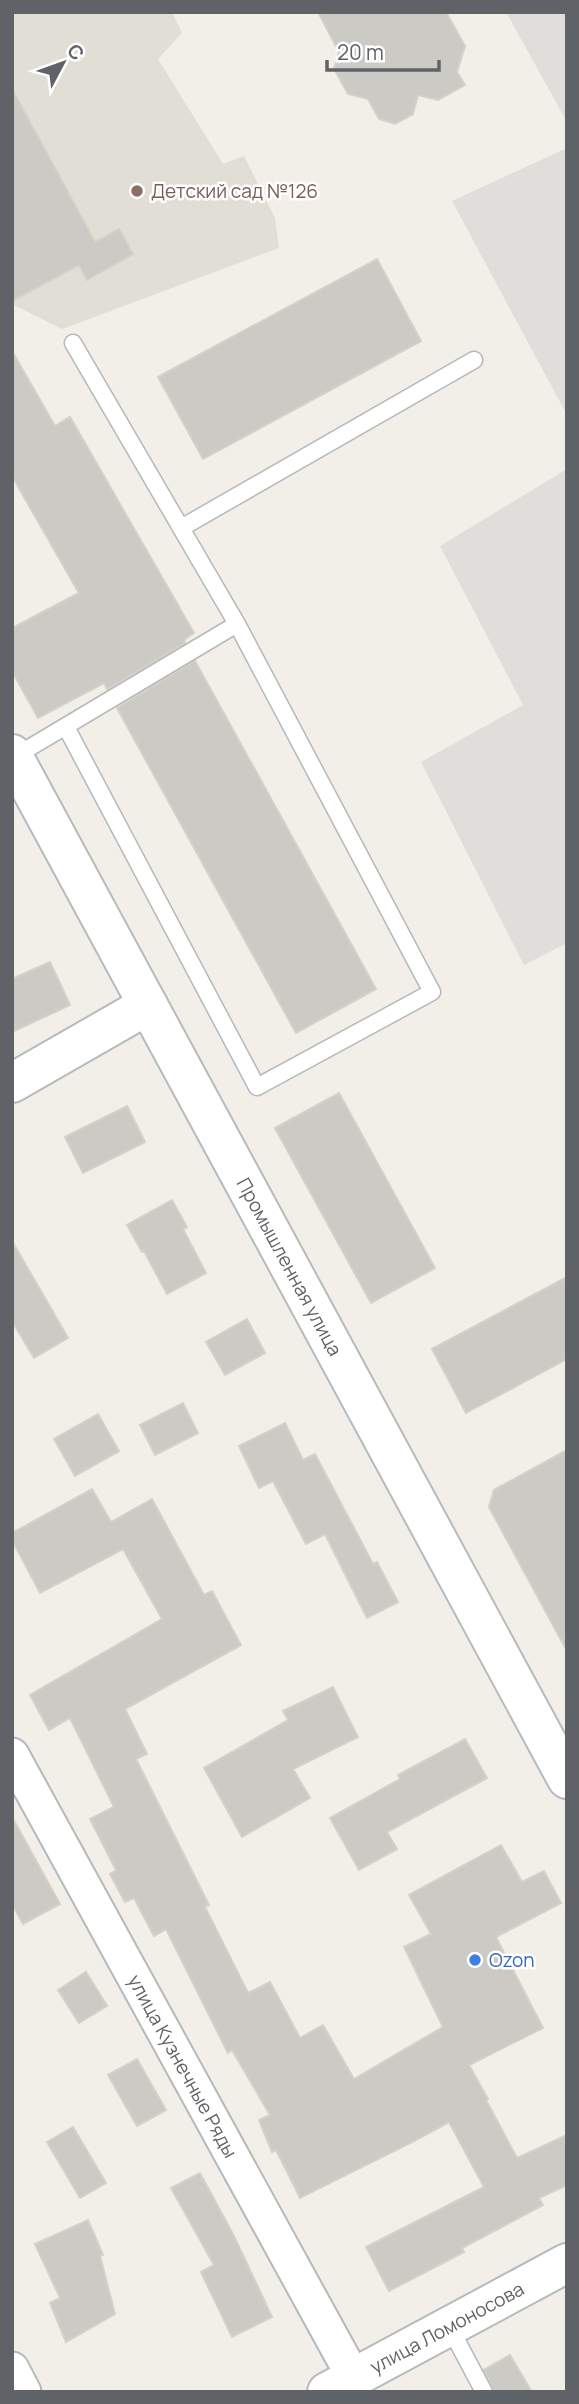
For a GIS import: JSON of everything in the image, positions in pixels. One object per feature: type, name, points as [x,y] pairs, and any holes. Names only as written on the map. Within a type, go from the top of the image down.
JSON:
[{"type":"main road","name":"Промышленная улица","points":[[13,756],[567,1779]]},
{"type":"main road","points":[[12,1083],[148,1004]]},
{"type":"main road","name":"улица Ломоносова","points":[[340,2385],[567,2263]]},
{"type":"street","name":"улица Кузнечные Ряды","points":[[12,1755],[340,2385]]},
{"type":"street","points":[[12,2369],[24,2392]]},
{"type":"lane","points":[[65,727],[257,1087],[432,992],[237,625],[73,343]]},
{"type":"lane","points":[[181,527],[474,360]]},
{"type":"lane","points":[[13,756],[237,625]]},
{"type":"lane","points":[[449,2326],[484,2392]]},
{"type":"shaded area","name":"Детский сад №126","points":[[12,12],[172,12],[182,33],[158,59],[223,164],[244,156],[275,218],[279,248],[62,329],[12,304]]},
{"type":"shaded area","points":[[506,12],[567,12],[567,122]]},
{"type":"shaded area","points":[[567,148],[567,415],[452,201]]},
{"type":"shaded area","points":[[567,469],[567,943],[524,965],[421,762],[523,705],[440,546]]},
{"type":"building","points":[[318,12],[446,12],[465,46],[457,72],[465,85],[438,100],[418,95],[413,114],[395,124],[379,119],[368,99],[348,94],[334,69],[339,52]]},
{"type":"building","points":[[12,89],[95,242],[119,229],[133,254],[87,280],[79,265],[12,301]]},
{"type":"building","points":[[377,259],[421,341],[203,459],[158,377]]},
{"type":"building","points":[[12,351],[55,426],[70,417],[194,633],[184,640],[185,643],[107,689],[104,683],[38,718],[12,671],[12,628],[79,593],[12,476]]},
{"type":"building","points":[[195,661],[376,989],[296,1033],[117,708]]},
{"type":"building","points":[[50,962],[70,1005],[12,1032],[12,979]]},
{"type":"building","points":[[339,1093],[435,1268],[371,1303],[275,1128]]},
{"type":"building","points":[[127,1106],[145,1142],[83,1173],[65,1137]]},
{"type":"building","points":[[172,1200],[187,1227],[183,1229],[206,1273],[167,1294],[127,1225]]},
{"type":"building","points":[[12,1241],[68,1338],[34,1358],[12,1321]]},
{"type":"building","points":[[567,1277],[567,1359],[466,1413],[432,1349]]},
{"type":"building","points":[[247,1319],[265,1353],[225,1375],[206,1342]]},
{"type":"building","points":[[183,1403],[198,1433],[155,1455],[140,1425]]},
{"type":"building","points":[[98,1414],[119,1451],[75,1476],[54,1439]]},
{"type":"building","points":[[285,1423],[303,1460],[315,1454],[373,1564],[377,1562],[398,1602],[367,1618],[325,1534],[306,1544],[273,1481],[259,1488],[239,1446]]},
{"type":"building","points":[[567,1450],[567,1651],[489,1507],[494,1490]]},
{"type":"building","points":[[92,1489],[111,1522],[152,1499],[204,1595],[212,1591],[241,1645],[125,1709],[147,1754],[136,1759],[209,1905],[205,1907],[248,1993],[270,1982],[300,2038],[323,2025],[354,2079],[443,2027],[404,1947],[431,1934],[409,1895],[501,1845],[522,1882],[544,1871],[561,1903],[496,1937],[543,2028],[469,2065],[517,2158],[567,2135],[567,2185],[539,2198],[543,2205],[462,2248],[464,2252],[389,2291],[366,2247],[484,2187],[449,2122],[300,2198],[276,2150],[272,2152],[259,2120],[270,2115],[232,2050],[228,2053],[166,1929],[154,1936],[134,1898],[125,1902],[110,1874],[116,1870],[90,1819],[114,1807],[70,1718],[49,1730],[30,1695],[162,1619],[123,1549],[40,1593],[12,1540],[12,1533]]},
{"type":"building","points":[[333,1687],[358,1737],[293,1769],[310,1798],[242,1837],[204,1768],[288,1720],[283,1711]]},
{"type":"building","points":[[465,1739],[487,1778],[387,1832],[397,1849],[359,1870],[330,1818],[400,1779],[398,1775]]},
{"type":"building","points":[[12,1817],[60,1904],[23,1924],[12,1904]]},
{"type":"building","points":[[86,1972],[107,2006],[79,2023],[58,1990]]},
{"type":"building","points":[[137,2059],[166,2110],[137,2126],[108,2075]]},
{"type":"building","points":[[73,2127],[106,2183],[80,2198],[47,2142]]},
{"type":"building","points":[[200,2173],[235,2238],[272,2317],[232,2337],[201,2272],[214,2265],[171,2188]]},
{"type":"building","points":[[88,2220],[103,2255],[100,2256],[115,2314],[66,2342],[50,2303],[60,2298],[35,2244]]},
{"type":"building","points":[[510,2355],[532,2392],[494,2392],[484,2370]]},
{"type":"place","name":"Детский сад №126","points":[[137,191]]},
{"type":"place","name":"Ozon","points":[[475,1960]]}]
